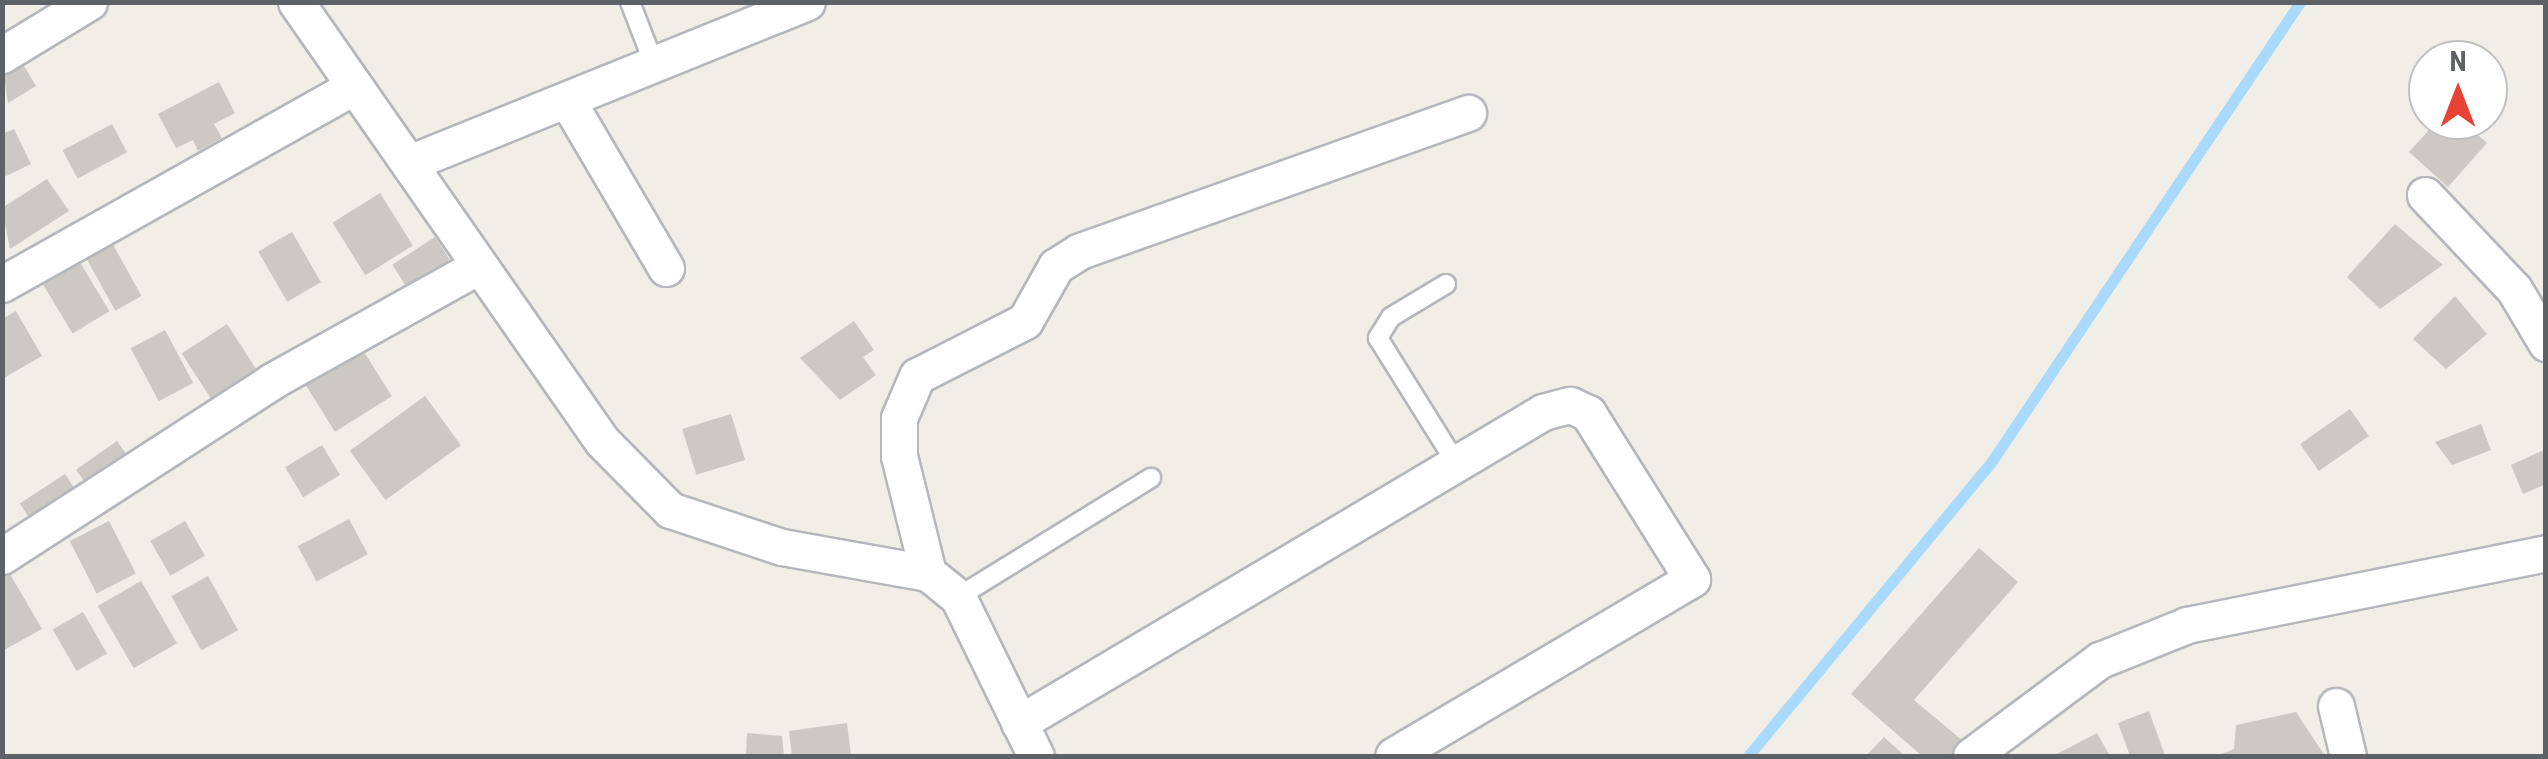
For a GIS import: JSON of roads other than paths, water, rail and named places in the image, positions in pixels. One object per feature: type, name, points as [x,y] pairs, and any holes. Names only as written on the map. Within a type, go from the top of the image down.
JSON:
[{"type":"street","points":[[2,55],[89,2]]},
{"type":"street","points":[[296,2],[602,440],[670,510],[782,547],[928,572],[958,597],[1036,756]]},
{"type":"street","points":[[409,163],[807,2]]},
{"type":"street","points":[[2,284],[353,87]]},
{"type":"street","points":[[567,100],[666,268]]},
{"type":"street","points":[[928,572],[899,456],[899,418],[918,376],[1025,321],[1056,266],[1080,251],[1468,112]]},
{"type":"street","points":[[2425,195],[2514,289],[2546,343]]},
{"type":"street","points":[[2,556],[272,381],[479,266]]},
{"type":"street","points":[[1020,723],[1543,412],[1570,405],[1588,413],[1692,579],[1392,756]]},
{"type":"street","points":[[1971,756],[2100,660],[2187,626],[2546,553]]},
{"type":"street","points":[[2336,706],[2348,756]]},
{"type":"lane","points":[[630,2],[654,64]]},
{"type":"lane","points":[[1446,284],[1390,317],[1378,338],[1456,463]]},
{"type":"lane","points":[[958,597],[1151,478]]},
{"type":"waterway","points":[[1748,756],[1992,461],[2300,2]]}]
